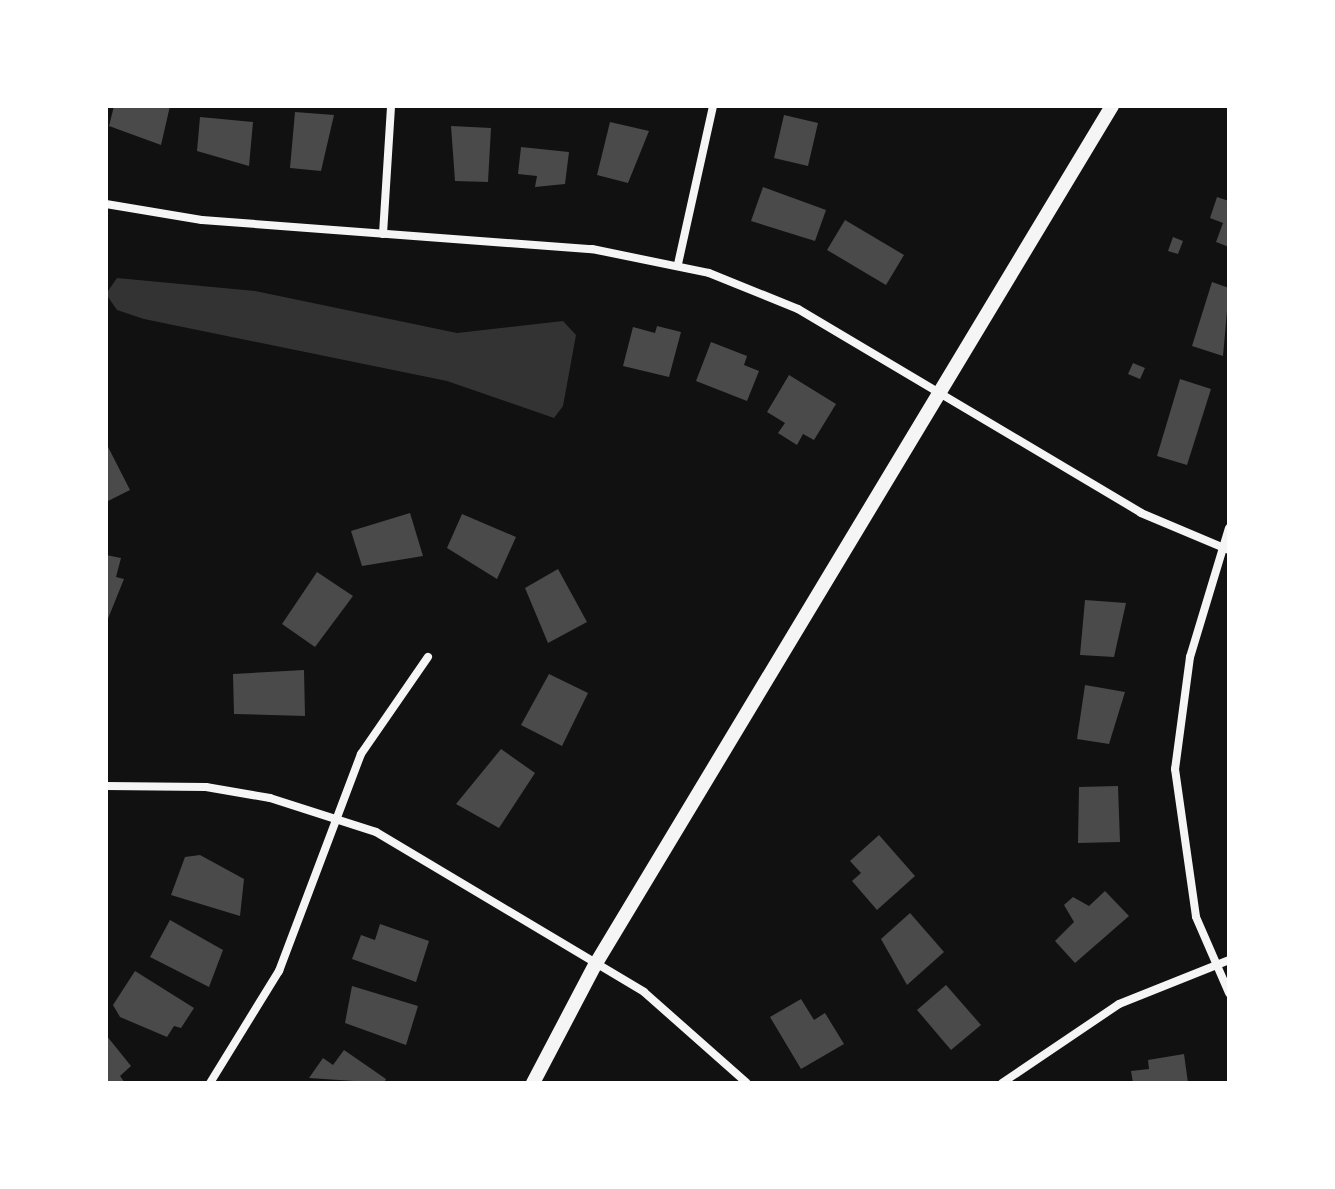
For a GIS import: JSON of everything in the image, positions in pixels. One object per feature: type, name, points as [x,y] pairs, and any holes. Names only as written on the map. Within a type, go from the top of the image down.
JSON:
[{"type":"street","points":[[383,234],[391,106]]},
{"type":"street","points":[[678,264],[713,106]]},
{"type":"street","points":[[533,1083],[595,965],[1112,106]]},
{"type":"street","points":[[106,204],[174,217],[592,249],[678,264],[798,309],[938,396],[1141,513],[1226,549]]},
{"type":"street","points":[[1229,528],[1226,549],[1190,657],[1175,769],[1185,871],[1229,993]]},
{"type":"street","points":[[210,1083],[279,971],[361,754],[428,657]]},
{"type":"street","points":[[106,786],[206,787],[336,817],[415,851],[677,1016],[747,1083]]},
{"type":"street","points":[[1002,1083],[1069,1031],[1229,960]]},
{"type":"shaded area","points":[[117,278],[255,291],[457,333],[563,321],[576,335],[563,406],[554,418],[447,381],[144,319],[117,310],[106,294]]},
{"type":"building","points":[[114,106],[170,106],[161,145],[109,126]]},
{"type":"building","points":[[295,112],[334,115],[321,171],[290,168]]},
{"type":"building","points":[[784,115],[818,123],[808,166],[774,158]]},
{"type":"building","points":[[200,117],[253,122],[249,166],[197,151]]},
{"type":"building","points":[[610,122],[649,131],[628,183],[597,175]]},
{"type":"building","points":[[451,126],[491,128],[488,182],[455,181]]},
{"type":"building","points":[[521,147],[569,152],[565,184],[535,187],[537,176],[518,174]]},
{"type":"building","points":[[763,187],[826,210],[815,241],[751,221]]},
{"type":"building","points":[[1217,197],[1229,201],[1229,247],[1216,242],[1223,223],[1210,218]]},
{"type":"building","points":[[845,220],[904,255],[886,285],[827,250]]},
{"type":"building","points":[[1173,237],[1183,241],[1178,254],[1168,251]]},
{"type":"building","points":[[1212,282],[1229,288],[1223,356],[1192,346]]},
{"type":"building","points":[[657,326],[681,332],[669,377],[623,366],[633,327],[655,333]]},
{"type":"building","points":[[711,342],[747,356],[744,365],[759,371],[747,401],[696,381]]},
{"type":"building","points":[[1133,363],[1145,368],[1140,379],[1128,374]]},
{"type":"building","points":[[789,375],[836,404],[814,440],[803,434],[797,445],[778,433],[785,423],[767,412]]},
{"type":"building","points":[[1180,379],[1211,389],[1187,465],[1157,456]]},
{"type":"building","points":[[106,443],[130,490],[106,502]]},
{"type":"building","points":[[410,513],[423,556],[362,566],[351,531]]},
{"type":"building","points":[[462,514],[516,537],[497,579],[447,548]]},
{"type":"building","points":[[106,555],[121,558],[116,577],[124,579],[107,621]]},
{"type":"building","points":[[558,569],[587,622],[548,643],[525,588]]},
{"type":"building","points":[[317,572],[353,596],[315,647],[282,624]]},
{"type":"building","points":[[1085,600],[1126,603],[1114,657],[1080,655]]},
{"type":"building","points":[[304,670],[305,716],[234,714],[233,674]]},
{"type":"building","points":[[549,674],[588,693],[562,746],[521,725]]},
{"type":"building","points":[[1085,685],[1125,692],[1109,744],[1077,739]]},
{"type":"building","points":[[501,749],[535,773],[499,828],[456,804]]},
{"type":"building","points":[[1118,786],[1120,842],[1078,843],[1079,787]]},
{"type":"building","points":[[879,835],[915,876],[877,910],[852,881],[861,873],[850,861]]},
{"type":"building","points":[[200,855],[244,879],[240,916],[171,895],[185,857]]},
{"type":"building","points":[[1105,891],[1129,916],[1075,963],[1055,941],[1074,922],[1064,905],[1073,897],[1089,906]]},
{"type":"building","points":[[910,913],[944,952],[907,985],[881,939]]},
{"type":"building","points":[[170,920],[223,950],[209,987],[150,957]]},
{"type":"building","points":[[380,924],[429,941],[416,982],[352,959],[361,935],[375,940]]},
{"type":"building","points":[[135,971],[194,1008],[181,1028],[174,1026],[167,1037],[120,1017],[113,1005]]},
{"type":"building","points":[[946,985],[981,1025],[951,1050],[917,1010]]},
{"type":"building","points":[[352,986],[418,1006],[406,1045],[345,1023]]},
{"type":"building","points":[[801,999],[814,1020],[825,1013],[844,1044],[801,1069],[770,1017]]},
{"type":"building","points":[[106,1035],[131,1066],[120,1076],[125,1083],[106,1083]]},
{"type":"building","points":[[344,1050],[386,1079],[384,1083],[309,1078],[323,1058],[333,1065]]},
{"type":"building","points":[[1184,1054],[1188,1083],[1133,1083],[1131,1071],[1149,1069],[1148,1060]]}]
